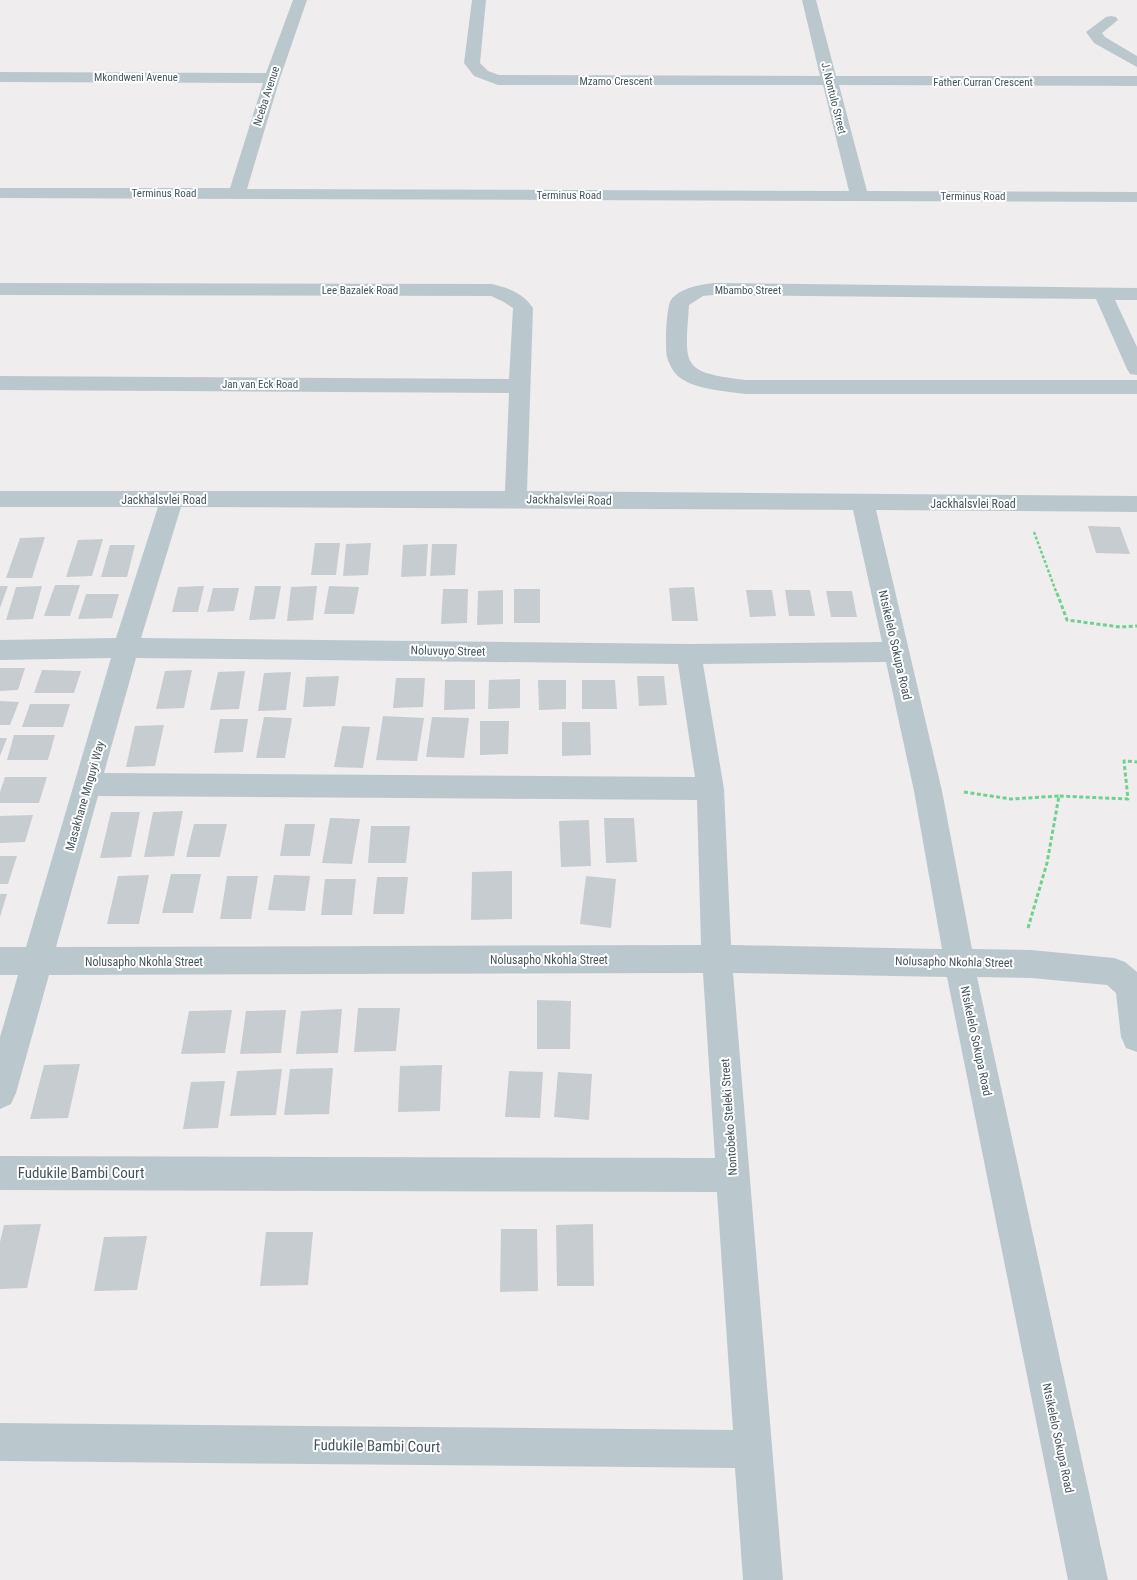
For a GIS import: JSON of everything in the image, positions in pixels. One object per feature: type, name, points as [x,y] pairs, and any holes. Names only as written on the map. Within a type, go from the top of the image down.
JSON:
[{"type":"street","name":"Nceba Avenue","points":[[237,193],[272,78],[300,0]]},
{"type":"street","name":"Mzamo Crescent","points":[[479,0],[472,63],[475,70],[484,76],[498,80],[830,81]]},
{"type":"street","name":"J. Nontulo Street","points":[[809,0],[859,196]]},
{"type":"street","points":[[1110,20],[1094,32],[1099,40],[1137,62]]},
{"type":"street","name":"Mkondweni Avenue","points":[[0,77],[272,78]]},
{"type":"street","name":"Father Curran Crescent","points":[[830,81],[1137,81]]},
{"type":"street","name":"Terminus Road","points":[[0,193],[1137,197]]},
{"type":"street","name":"Lee Bazalek Road","points":[[0,289],[492,290],[514,299],[523,308],[516,499]]},
{"type":"street","name":"Mbambo Street","points":[[1137,294],[713,289],[698,291],[679,302],[677,358],[690,375],[707,382],[746,387],[1137,387]]},
{"type":"street","points":[[1103,294],[1137,369]]},
{"type":"street","name":"Jan van Eck Road","points":[[0,383],[519,386]]},
{"type":"street","name":"Jackhalsvlei Road","points":[[0,499],[516,499],[1137,504]]},
{"type":"street","name":"Masakhane Mnguyi Way","points":[[0,1093],[126,648],[172,500]]},
{"type":"street","name":"Ntsikelelo Sokupa Road","points":[[863,503],[928,791],[960,962],[1088,1580]]},
{"type":"street","name":"Noluvuyo Street","points":[[0,650],[126,648],[689,654],[896,652]]},
{"type":"street","name":"Nontobeko Steleki Street","points":[[689,654],[710,789],[717,959],[763,1580]]},
{"type":"street","points":[[88,784],[319,788],[710,789]]},
{"type":"street","name":"Nolusapho Nkohla Street","points":[[0,961],[717,959],[1031,964],[1114,972],[1127,982],[1131,990],[1137,1037]]},
{"type":"street","name":"Fudukile Bambi Court","points":[[0,1173],[733,1175]]},
{"type":"street","name":"Fudukile Bambi Court","points":[[0,1442],[753,1449]]},
{"type":"path","points":[[1024,504],[1067,620],[1120,627],[1137,626]]},
{"type":"path","points":[[928,791],[959,792],[997,799],[1039,800],[1059,796],[1128,799],[1124,761],[1137,762]]},
{"type":"path","points":[[1031,964],[1027,931],[1044,882],[1055,832],[1059,796]]},
{"type":"building","points":[[1088,526],[1120,527],[1130,554],[1096,553]]},
{"type":"building","points":[[45,537],[32,578],[6,578],[20,538]]},
{"type":"building","points":[[103,539],[92,576],[66,577],[78,540]]},
{"type":"building","points":[[315,543],[340,543],[336,575],[311,575]]},
{"type":"building","points":[[371,543],[368,575],[343,576],[346,544]]},
{"type":"building","points":[[428,544],[426,576],[401,577],[403,545]]},
{"type":"building","points":[[432,544],[457,544],[455,575],[430,576]]},
{"type":"building","points":[[110,545],[135,545],[127,577],[101,577]]},
{"type":"building","points":[[55,585],[80,585],[70,616],[44,616]]},
{"type":"building","points":[[0,586],[8,586],[0,608]]},
{"type":"building","points":[[42,586],[33,619],[6,620],[16,587]]},
{"type":"building","points":[[204,586],[198,612],[172,612],[178,587]]},
{"type":"building","points":[[255,586],[281,586],[275,619],[249,620]]},
{"type":"building","points":[[317,586],[313,620],[287,621],[291,587]]},
{"type":"building","points":[[329,586],[359,587],[354,614],[324,614]]},
{"type":"building","points":[[694,587],[698,621],[672,621],[669,588]]},
{"type":"building","points":[[213,588],[239,588],[234,611],[207,612]]},
{"type":"building","points":[[443,589],[468,589],[467,623],[441,624]]},
{"type":"building","points":[[514,589],[540,589],[540,623],[514,623]]},
{"type":"building","points":[[503,590],[503,624],[477,625],[478,591]]},
{"type":"building","points":[[746,590],[772,590],[776,616],[750,617]]},
{"type":"building","points":[[785,590],[810,590],[815,616],[789,616]]},
{"type":"building","points":[[826,591],[852,591],[857,617],[831,617]]},
{"type":"building","points":[[86,594],[119,594],[112,618],[78,619]]},
{"type":"building","points":[[0,668],[25,668],[18,690],[0,691]]},
{"type":"building","points":[[42,670],[81,671],[74,693],[34,693]]},
{"type":"building","points":[[192,670],[184,708],[156,709],[165,671]]},
{"type":"building","points":[[245,671],[239,709],[210,710],[218,672]]},
{"type":"building","points":[[291,672],[286,710],[258,711],[264,673]]},
{"type":"building","points":[[339,676],[335,706],[303,707],[306,677]]},
{"type":"building","points":[[637,676],[664,676],[667,705],[639,706]]},
{"type":"building","points":[[396,678],[425,678],[423,707],[393,708]]},
{"type":"building","points":[[520,679],[520,708],[488,709],[489,680]]},
{"type":"building","points":[[445,680],[475,680],[475,709],[444,710]]},
{"type":"building","points":[[538,680],[566,680],[566,709],[539,710]]},
{"type":"building","points":[[582,680],[615,680],[617,709],[582,709]]},
{"type":"building","points":[[0,701],[19,702],[10,725],[0,725]]},
{"type":"building","points":[[30,704],[70,704],[63,727],[22,727]]},
{"type":"building","points":[[383,716],[424,718],[417,761],[376,760]]},
{"type":"building","points":[[264,717],[292,718],[285,758],[256,758]]},
{"type":"building","points":[[432,717],[469,718],[464,758],[426,757]]},
{"type":"building","points":[[220,719],[248,719],[243,752],[214,753]]},
{"type":"building","points":[[480,721],[509,721],[508,754],[480,755]]},
{"type":"building","points":[[562,722],[590,722],[591,755],[562,756]]},
{"type":"building","points":[[164,725],[155,766],[126,767],[135,726]]},
{"type":"building","points":[[342,726],[370,727],[363,768],[334,767]]},
{"type":"building","points":[[14,735],[55,735],[48,760],[7,760]]},
{"type":"building","points":[[0,738],[7,738],[0,756]]},
{"type":"building","points":[[5,777],[47,777],[39,803],[0,803],[0,792]]},
{"type":"building","points":[[183,811],[174,856],[144,857],[153,812]]},
{"type":"building","points":[[111,812],[140,812],[131,857],[100,858]]},
{"type":"building","points":[[33,815],[25,842],[0,843],[0,816]]},
{"type":"building","points":[[330,818],[360,819],[352,864],[322,863]]},
{"type":"building","points":[[604,818],[634,818],[637,862],[606,863]]},
{"type":"building","points":[[589,820],[591,866],[561,867],[559,821]]},
{"type":"building","points":[[194,824],[227,824],[220,857],[186,857]]},
{"type":"building","points":[[285,824],[315,824],[310,856],[280,856]]},
{"type":"building","points":[[371,826],[410,826],[406,863],[368,863]]},
{"type":"building","points":[[0,856],[17,856],[8,884],[0,884]]},
{"type":"building","points":[[512,871],[512,919],[471,920],[472,872]]},
{"type":"building","points":[[171,874],[201,874],[193,913],[162,913]]},
{"type":"building","points":[[149,875],[139,924],[107,924],[118,876]]},
{"type":"building","points":[[274,875],[310,876],[305,911],[268,910]]},
{"type":"building","points":[[227,876],[258,876],[251,919],[220,919]]},
{"type":"building","points":[[586,876],[616,879],[611,928],[580,924]]},
{"type":"building","points":[[377,877],[408,877],[404,914],[373,914]]},
{"type":"building","points":[[325,879],[356,879],[352,915],[321,915]]},
{"type":"building","points":[[0,894],[7,894],[0,917]]},
{"type":"building","points":[[537,1000],[571,1001],[570,1049],[537,1049]]},
{"type":"building","points":[[358,1008],[400,1008],[396,1051],[354,1052]]},
{"type":"building","points":[[342,1009],[338,1053],[296,1054],[301,1011]]},
{"type":"building","points":[[232,1010],[225,1053],[181,1054],[189,1011]]},
{"type":"building","points":[[286,1010],[281,1053],[240,1054],[246,1011]]},
{"type":"building","points":[[80,1064],[68,1118],[30,1119],[44,1065]]},
{"type":"building","points":[[442,1065],[440,1111],[398,1112],[400,1066]]},
{"type":"building","points":[[333,1068],[329,1114],[284,1115],[290,1069]]},
{"type":"building","points":[[282,1069],[276,1115],[230,1116],[237,1071]]},
{"type":"building","points":[[509,1071],[543,1072],[540,1118],[505,1117]]},
{"type":"building","points":[[558,1072],[592,1074],[589,1120],[554,1117]]},
{"type":"building","points":[[225,1081],[218,1128],[183,1129],[191,1082]]},
{"type":"building","points":[[41,1224],[27,1288],[0,1289],[0,1242],[4,1225]]},
{"type":"building","points":[[593,1224],[594,1286],[557,1286],[556,1225]]},
{"type":"building","points":[[501,1229],[537,1229],[538,1291],[500,1292]]},
{"type":"building","points":[[266,1232],[313,1232],[308,1285],[260,1286]]},
{"type":"building","points":[[147,1236],[137,1290],[94,1291],[104,1237]]}]
